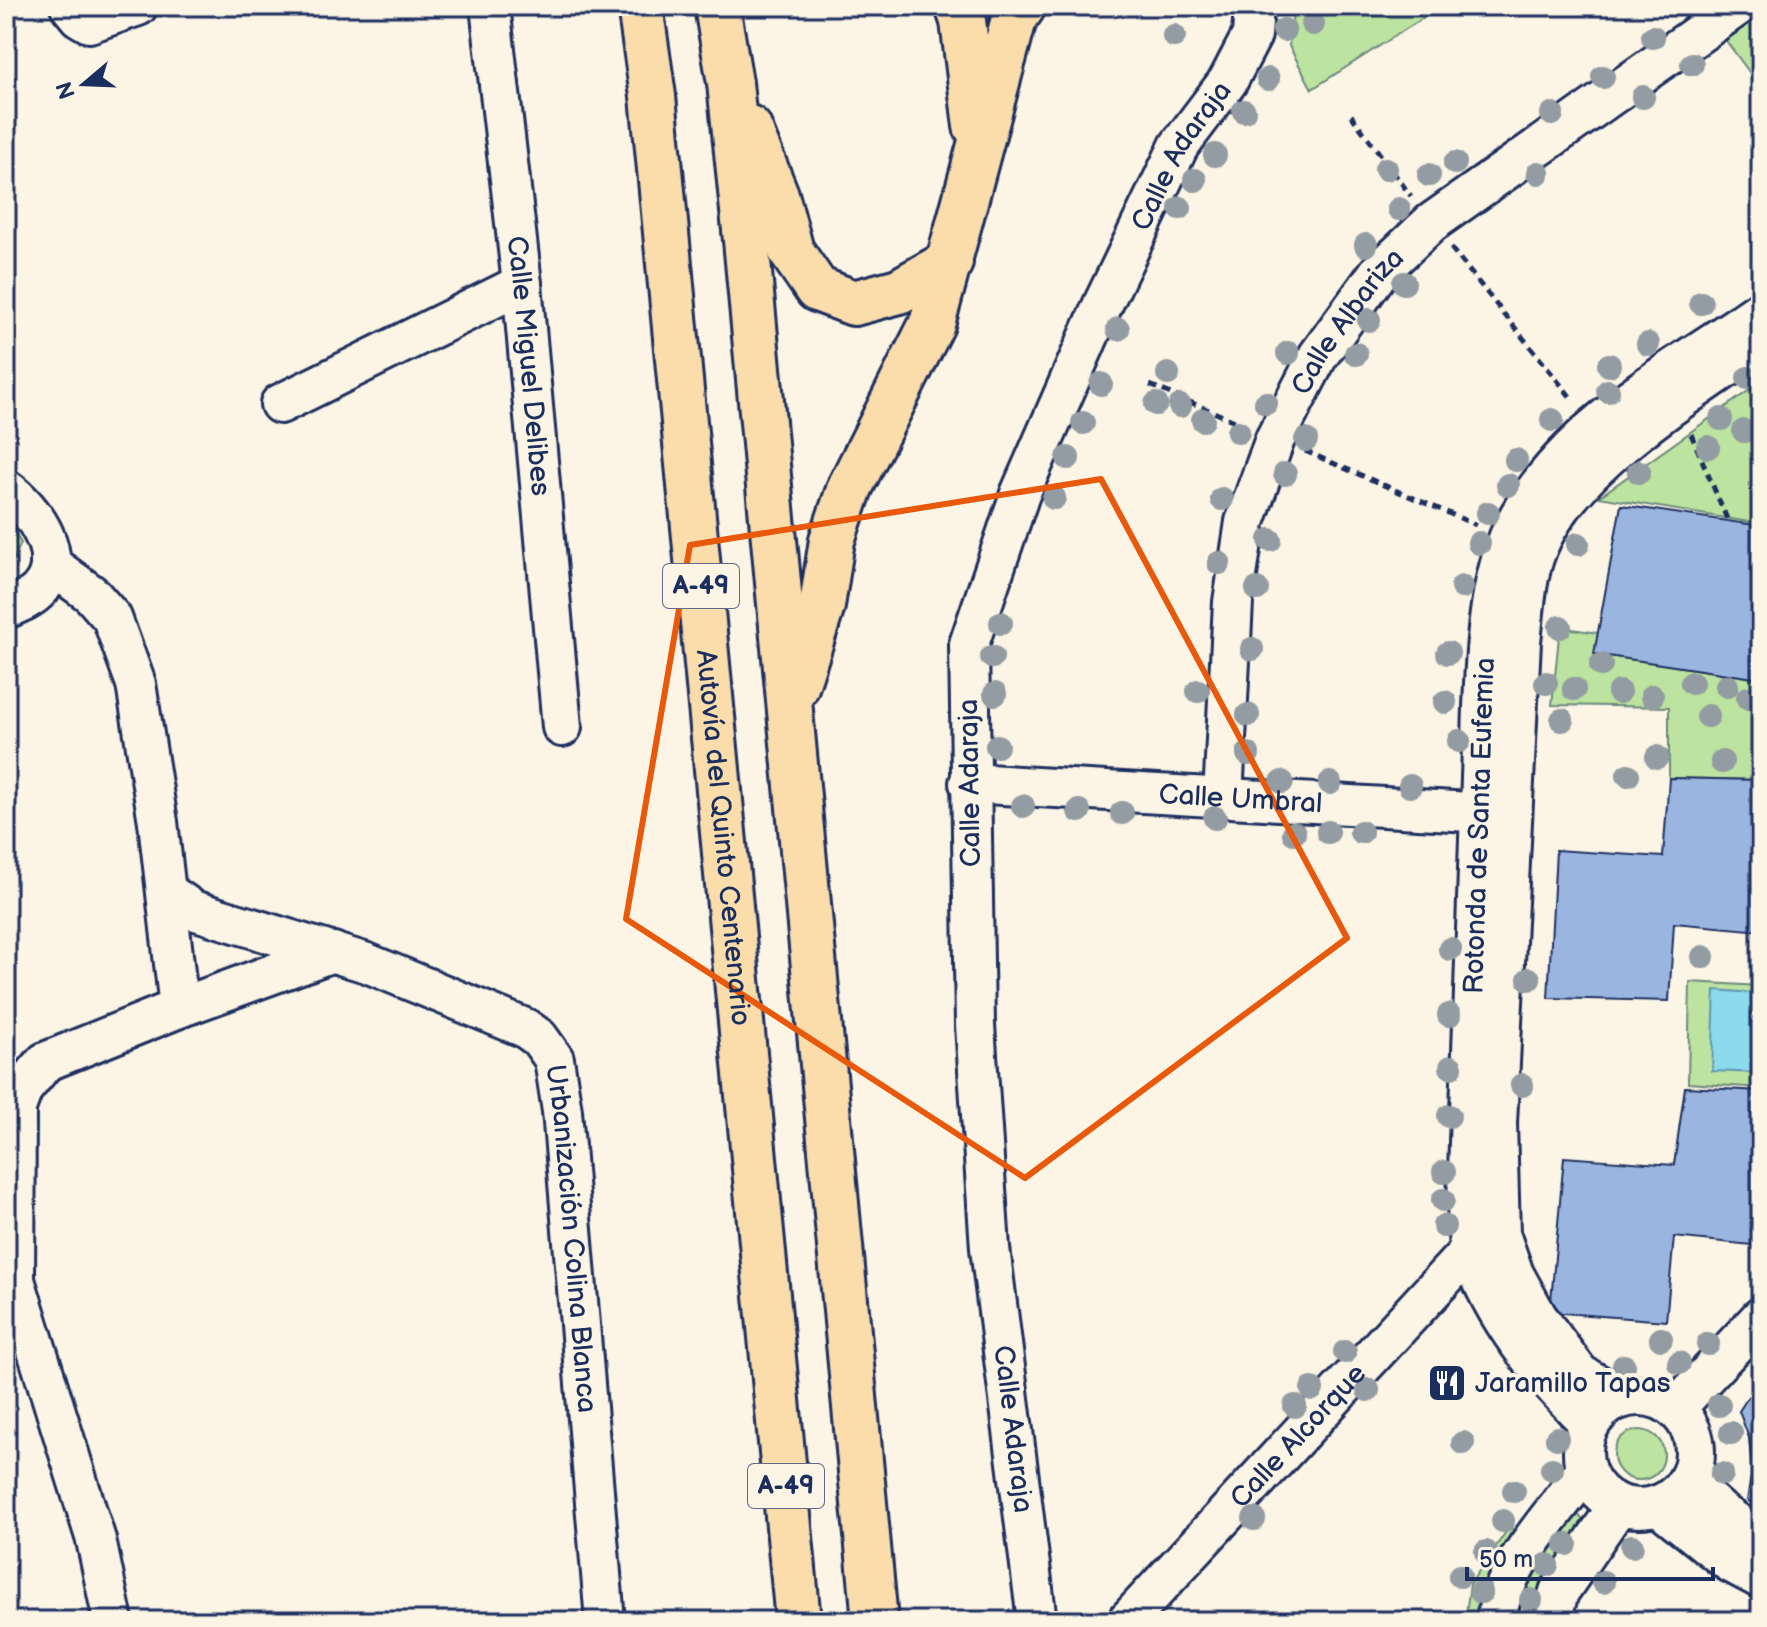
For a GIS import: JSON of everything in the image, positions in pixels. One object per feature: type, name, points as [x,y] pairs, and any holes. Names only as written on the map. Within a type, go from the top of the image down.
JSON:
[{"type":"highway","name":"Autovía del Quinto Centenario","points":[[640,6],[655,111],[798,1621]]},
{"type":"highway","name":"A-49","points":[[717,6],[730,83],[791,702],[875,1621]]},
{"type":"highway","points":[[958,6],[963,21],[978,144]]},
{"type":"highway","points":[[791,702],[822,606],[832,540],[850,487],[932,324],[978,144],[1014,19],[1023,6]]},
{"type":"highway","points":[[730,83],[776,195],[791,251],[817,289],[854,303],[899,291],[950,262]]},
{"type":"street","points":[[70,6],[89,23],[138,6]]},
{"type":"street","name":"Calle Miguel Delibes","points":[[490,6],[522,284],[562,727]]},
{"type":"street","name":"Calle Adaraja","points":[[1037,1621],[990,1248],[975,1025],[969,644],[1020,494],[1103,304],[1179,146],[1228,81],[1252,35],[1254,6]]},
{"type":"street","name":"Calle Albariza","points":[[1223,798],[1233,602],[1245,522],[1275,439],[1318,356],[1379,272],[1431,223],[1738,6]]},
{"type":"street","points":[[280,404],[522,284]]},
{"type":"street","name":"Rotonda de Santa Eufemia","points":[[1675,1409],[1656,1398],[1622,1398],[1580,1374],[1537,1316],[1514,1274],[1500,1234],[1496,814],[1486,666],[1496,582],[1518,518],[1546,477],[1593,425],[1761,310]]},
{"type":"street","name":"Rotonda de Santa Eufemia","points":[[1590,1424],[1560,1395],[1512,1336],[1470,1250],[1467,1202],[1496,814],[1531,565],[1562,504],[1609,453],[1761,344]]},
{"type":"street","points":[[6,489],[30,509],[48,547],[50,564],[39,590],[6,609]]},
{"type":"street","points":[[50,564],[91,594],[112,618],[126,649],[136,684],[167,892],[179,1008]]},
{"type":"street","name":"Calle Umbral","points":[[969,783],[1496,814]]},
{"type":"street","name":"Urbanización Colina Blanca","points":[[167,892],[193,910],[229,924],[367,963],[525,1028],[539,1038],[554,1059],[562,1111],[605,1621]]},
{"type":"street","points":[[113,1621],[96,1540],[15,1280],[16,1108],[23,1089],[45,1062],[179,1008],[333,952]]},
{"type":"street","name":"Calle Alcorque","points":[[1127,1621],[1470,1250]]},
{"type":"street","points":[[1659,1506],[1688,1482],[1696,1458],[1689,1425],[1675,1409],[1761,1317]]},
{"type":"street","points":[[1622,1398],[1603,1408],[1590,1424],[1583,1441],[1585,1470],[1598,1493],[1618,1506],[1659,1506],[1729,1562],[1761,1579]]},
{"type":"street","points":[[1496,1621],[1497,1608],[1521,1554],[1557,1511],[1585,1470]]},
{"type":"street","points":[[1688,1482],[1721,1512],[1761,1539]]},
{"type":"street","points":[[1551,1621],[1559,1592],[1618,1506]]},
{"type":"path","points":[[1351,115],[1431,223],[1593,425]]},
{"type":"path","points":[[1150,385],[1510,539]]},
{"type":"path","points":[[1671,409],[1691,432],[1727,519]]},
{"type":"highlighted area","points":[[1101,479],[1347,938],[1025,1178],[626,919],[690,545]]},
{"type":"green space","points":[[1294,6],[1442,6],[1312,89],[1289,46]]},
{"type":"green space","points":[[1761,14],[1761,88],[1724,38]]},
{"type":"green space","points":[[1761,382],[1761,524],[1599,497]]},
{"type":"green space","points":[[6,518],[21,543],[6,578]]},
{"type":"green space","points":[[1560,627],[1598,633],[1595,654],[1761,679],[1761,780],[1669,778],[1669,707],[1552,705]]},
{"type":"green space","points":[[1690,982],[1761,986],[1761,1088],[1688,1083]]},
{"type":"green space","points":[[1639,1430],[1657,1437],[1664,1455],[1657,1473],[1639,1480],[1621,1473],[1614,1455],[1621,1437]]},
{"type":"green space","points":[[1578,1514],[1585,1523],[1569,1541],[1527,1615],[1527,1621],[1509,1621],[1539,1555]]},
{"type":"green space","points":[[1510,1526],[1517,1535],[1483,1586],[1477,1621],[1465,1621],[1470,1584]]},
{"type":"water","points":[[1715,990],[1752,993],[1752,1042],[1761,1042],[1761,1073],[1712,1071]]},
{"type":"building","points":[[1621,505],[1761,526],[1761,679],[1594,654]]},
{"type":"building","points":[[1669,778],[1761,780],[1761,931],[1674,923],[1669,1001],[1548,998],[1556,850],[1663,857]]},
{"type":"building","points":[[1685,1087],[1761,1091],[1761,1246],[1674,1237],[1666,1321],[1550,1312],[1564,1157],[1674,1165]]},
{"type":"building","points":[[1761,1377],[1761,1509],[1747,1500],[1752,1471],[1749,1438],[1739,1411]]},
{"type":"place","name":"Jaramillo Tapas","points":[[1447,1383]]}]
